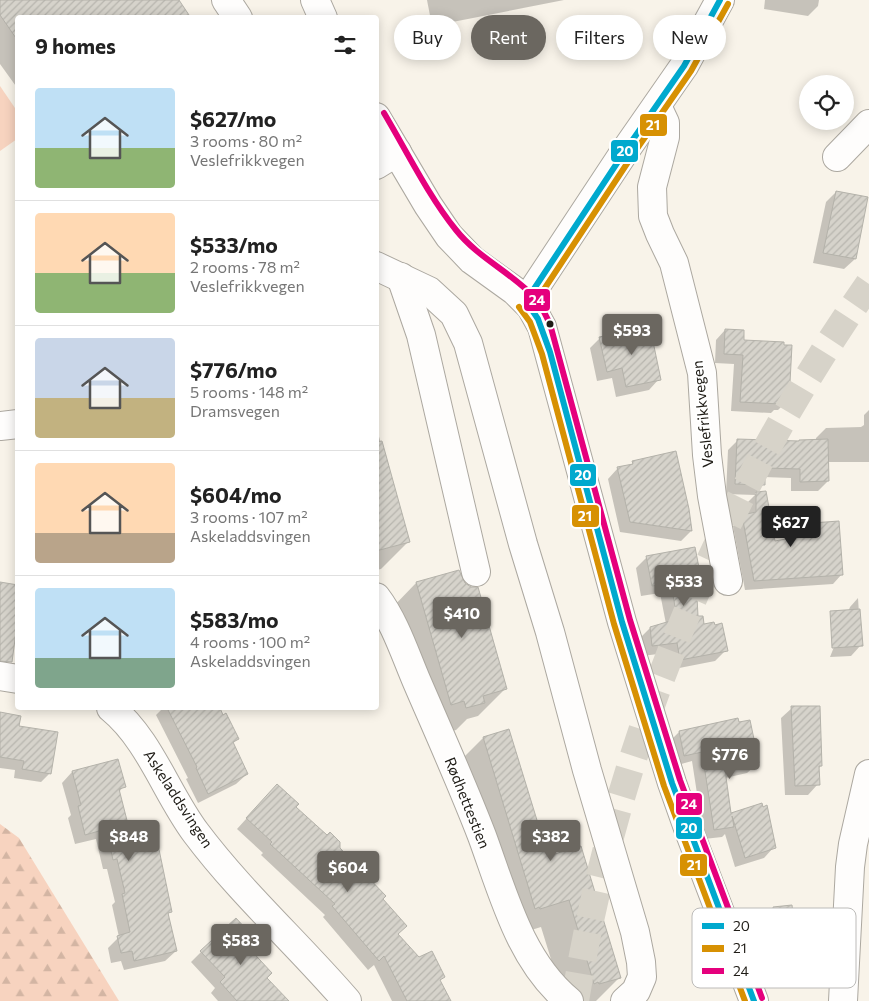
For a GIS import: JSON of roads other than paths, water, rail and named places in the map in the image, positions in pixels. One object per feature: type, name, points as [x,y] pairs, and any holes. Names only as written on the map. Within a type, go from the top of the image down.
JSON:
[{"type":"street","points":[[226,0],[236,15]]},
{"type":"street","points":[[314,0],[322,15]]},
{"type":"street","points":[[526,301],[627,148],[684,66],[720,0]]},
{"type":"street","name":"Veslefrikkvegen","points":[[657,106],[664,123],[665,137],[652,187],[653,216],[674,263],[702,373],[707,455],[712,496],[728,581]]},
{"type":"street","points":[[837,157],[869,124]]},
{"type":"street","points":[[379,130],[386,159],[449,236],[472,260],[516,291],[531,307],[542,327],[620,613],[672,783],[718,908]]},
{"type":"street","points":[[379,267],[430,290],[454,314],[468,343],[550,632],[586,770],[635,932],[642,977],[636,991],[625,1001]]},
{"type":"street","points":[[402,277],[421,334],[476,572]]},
{"type":"street","points":[[0,426],[15,424]]},
{"type":"street","name":"Rødhettestien","points":[[379,602],[392,626],[466,797],[511,916],[550,983],[569,1001]]},
{"type":"street","points":[[0,676],[15,678]]},
{"type":"street","name":"Askeladdsvingen","points":[[112,710],[128,725],[140,741],[196,833],[347,1001]]},
{"type":"street","points":[[848,908],[853,844],[869,774]]},
{"type":"street","points":[[749,988],[754,1001]]},
{"type":"street","points":[[843,1001],[844,988]]},
{"type":"tunnel","points":[[575,1001],[593,905],[617,810],[647,717],[682,626],[721,537],[766,450],[815,365],[869,284]]}]
